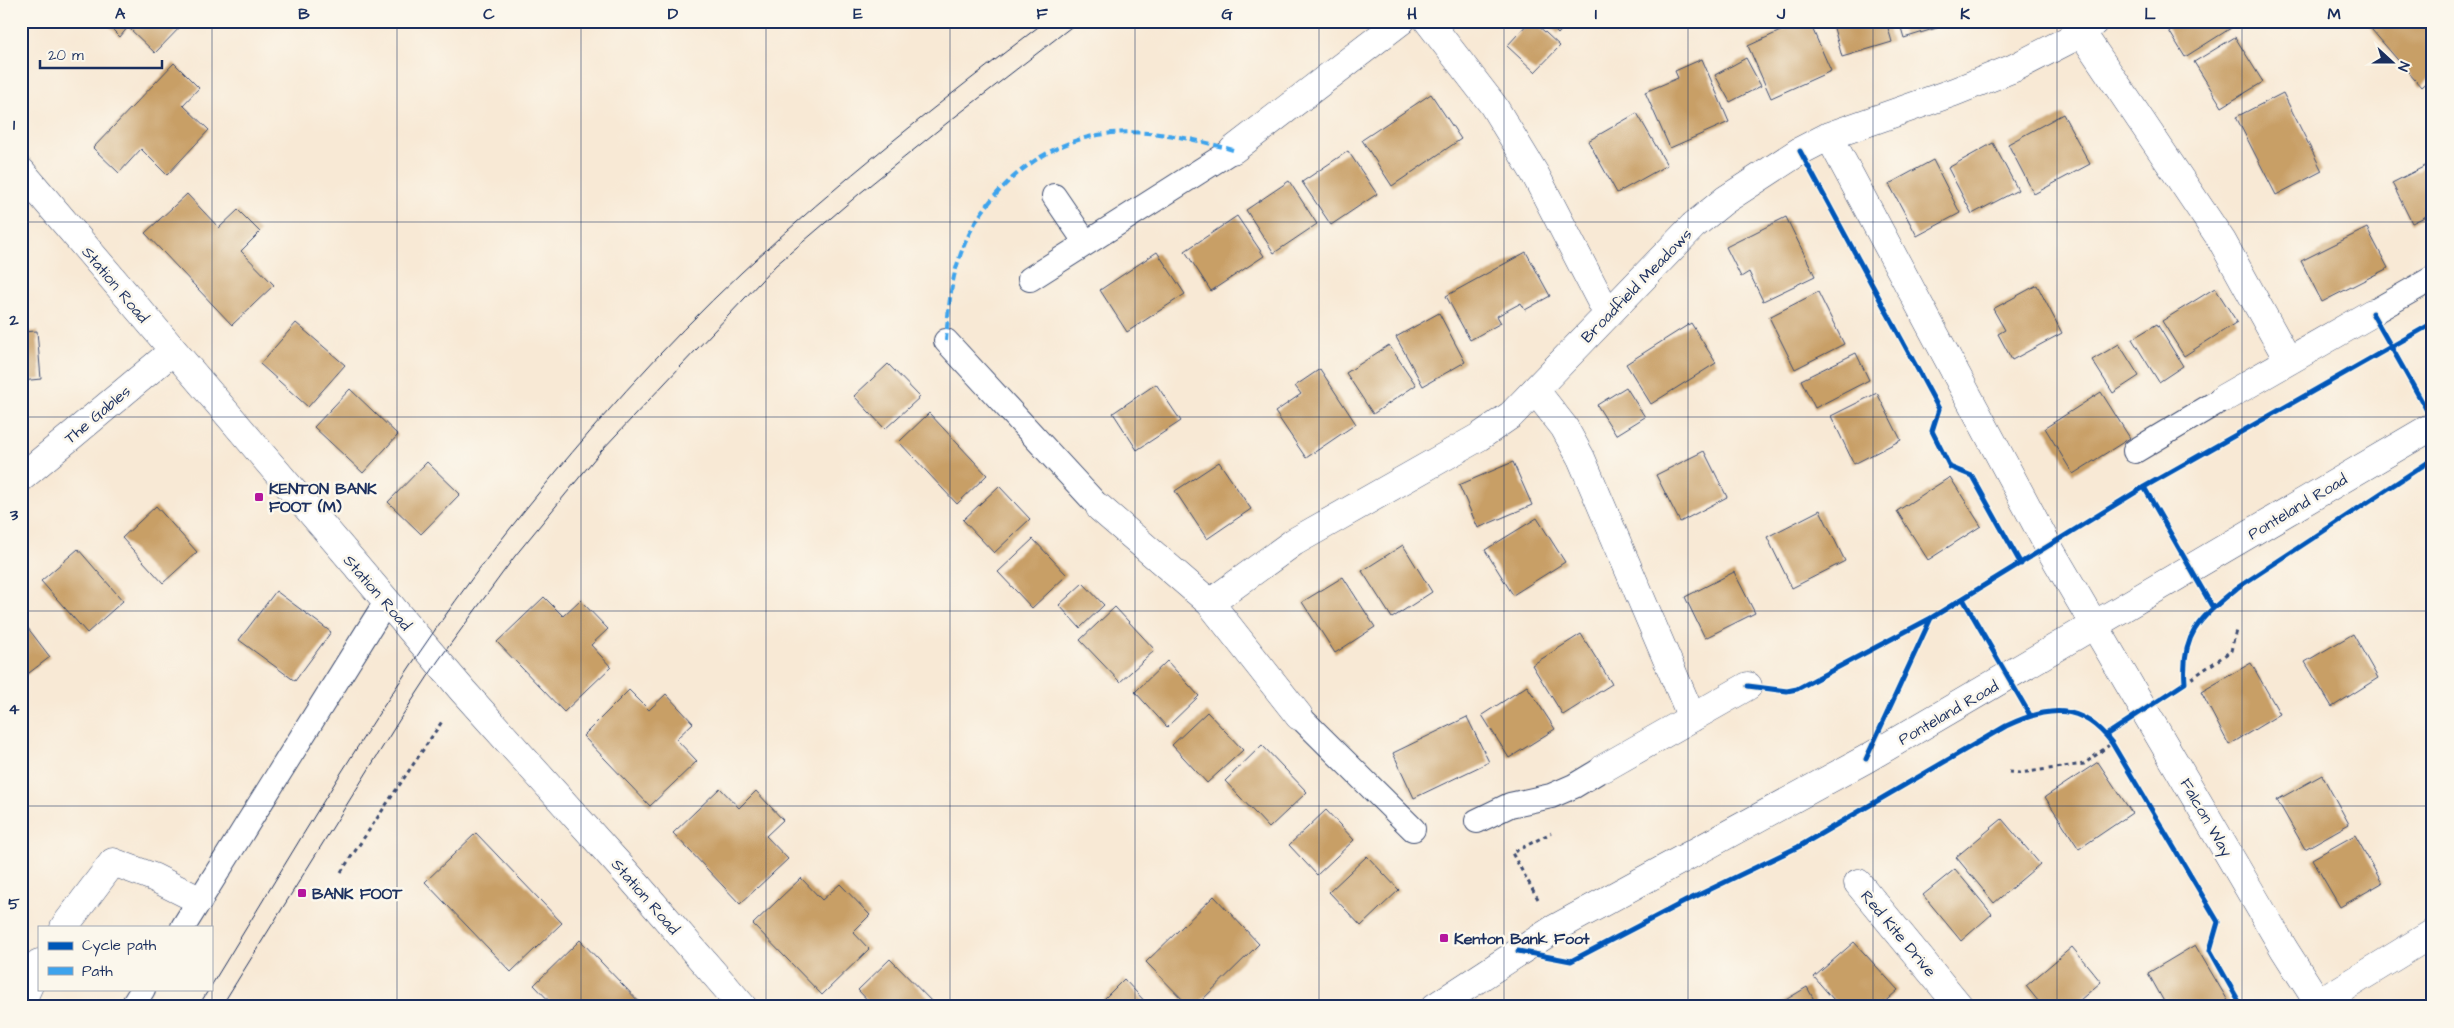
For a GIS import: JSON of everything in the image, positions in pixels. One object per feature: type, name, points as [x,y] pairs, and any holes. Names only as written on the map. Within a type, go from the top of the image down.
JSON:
[{"type":"street","points":[[1233,150],[1401,21]]},
{"type":"street","points":[[1428,21],[1494,105],[1535,174],[1607,313]]},
{"type":"street","points":[[2089,27],[2222,242],[2288,360]]},
{"type":"street","name":"Broadfield Meadows","points":[[1210,603],[1294,542],[1480,437],[1511,415],[1607,313],[1693,226],[1725,200],[1783,162],[1829,136],[1954,92],[2014,68],[2089,27]]},
{"type":"street","name":"Falcon Way","points":[[1829,136],[2048,546],[2284,949],[2320,1005]]},
{"type":"street","name":"Station Road","points":[[21,171],[386,602],[463,691],[632,878],[743,1007]]},
{"type":"street","points":[[2224,398],[2372,313]]},
{"type":"street","name":"The Gables","points":[[21,478],[173,351]]},
{"type":"street","points":[[1536,390],[1564,427],[1581,458],[1692,718]]},
{"type":"street","name":"Ponteland Road","points":[[1435,1007],[1554,929],[1849,769],[2433,426]]},
{"type":"street","points":[[1100,508],[1210,603],[1299,716]]},
{"type":"street","points":[[1604,768],[1748,686]]},
{"type":"street","points":[[65,926],[113,862],[153,877],[199,900]]},
{"type":"street","name":"Red Kite Drive","points":[[1858,883],[1960,1007]]},
{"type":"street","points":[[2320,1005],[2433,933]]},
{"type":"street","points":[[21,1003],[38,965]]},
{"type":"lane","points":[[1030,279],[1233,150]]},
{"type":"lane","points":[[1054,196],[1086,243]]},
{"type":"lane","points":[[2372,313],[2433,278]]},
{"type":"lane","points":[[946,342],[1100,508]]},
{"type":"lane","points":[[2136,451],[2224,398]]},
{"type":"lane","points":[[184,926],[386,602]]},
{"type":"lane","points":[[1299,716],[1413,829]]},
{"type":"lane","points":[[1477,821],[1510,805],[1551,796],[1566,790],[1604,768]]},
{"type":"lane","points":[[132,1007],[142,990]]},
{"type":"path","points":[[2117,752],[2106,735],[2231,651],[2236,630]]},
{"type":"path","points":[[2185,675],[2185,683]]},
{"type":"path","points":[[341,872],[463,691]]},
{"type":"path","points":[[2009,772],[2020,773],[2084,764],[2112,743]]},
{"type":"path","points":[[1553,831],[1512,852],[1554,929]]},
{"type":"building","points":[[104,21],[186,21],[155,53],[128,27],[120,37]]},
{"type":"building","points":[[1530,21],[1533,21],[1560,46],[1535,72],[1507,46]]},
{"type":"building","points":[[1545,21],[1569,21],[1558,34]]},
{"type":"building","points":[[1802,21],[1809,21],[1831,71],[1771,98],[1748,46]]},
{"type":"building","points":[[1832,21],[1886,21],[1892,42],[1842,57]]},
{"type":"building","points":[[1899,21],[1956,21],[1956,22],[1904,38]]},
{"type":"building","points":[[2163,21],[2227,21],[2231,28],[2185,57]]},
{"type":"building","points":[[2368,21],[2433,21],[2433,76],[2421,87],[2366,23]]},
{"type":"building","points":[[2235,37],[2263,82],[2222,107],[2194,62]]},
{"type":"building","points":[[1746,58],[1761,86],[1730,102],[1715,75]]},
{"type":"building","points":[[1702,59],[1729,122],[1670,148],[1645,92],[1678,78],[1675,71]]},
{"type":"building","points":[[174,63],[199,88],[183,105],[209,130],[167,175],[141,149],[119,173],[93,148]]},
{"type":"building","points":[[2283,93],[2322,171],[2276,195],[2236,117]]},
{"type":"building","points":[[1431,94],[1461,139],[1392,186],[1362,140]]},
{"type":"building","points":[[1637,113],[1667,165],[1617,193],[1588,141]]},
{"type":"building","points":[[2063,114],[2090,164],[2034,194],[2008,144]]},
{"type":"building","points":[[1993,143],[2018,190],[1972,214],[1948,168]]},
{"type":"building","points":[[1348,151],[1377,194],[1331,225],[1302,182]]},
{"type":"building","points":[[1933,160],[1960,213],[1917,236],[1889,184]]},
{"type":"building","points":[[2433,162],[2433,213],[2412,223],[2392,183]]},
{"type":"building","points":[[1289,181],[1317,224],[1274,253],[1246,210]]},
{"type":"building","points":[[187,194],[219,228],[238,210],[260,232],[241,251],[274,285],[232,325],[145,233]]},
{"type":"building","points":[[1237,216],[1264,256],[1211,291],[1185,251]]},
{"type":"building","points":[[1786,217],[1815,276],[1763,301],[1749,272],[1741,277],[1726,247]]},
{"type":"building","points":[[2367,228],[2388,268],[2322,302],[2301,261]]},
{"type":"building","points":[[1157,252],[1185,294],[1127,332],[1100,290]]},
{"type":"building","points":[[1526,252],[1550,296],[1525,310],[1521,303],[1497,316],[1501,323],[1470,340],[1446,296]]},
{"type":"building","points":[[2037,285],[2062,333],[2012,360],[1998,334],[2005,330],[1993,309]]},
{"type":"building","points":[[2215,288],[2237,322],[2184,356],[2162,321]]},
{"type":"building","points":[[1818,292],[1844,344],[1795,369],[1769,317]]},
{"type":"building","points":[[1439,313],[1465,362],[1423,386],[1396,337]]},
{"type":"building","points":[[296,323],[345,365],[308,407],[260,364]]},
{"type":"building","points":[[1691,323],[1716,363],[1651,404],[1626,364]]},
{"type":"building","points":[[2157,324],[2183,366],[2159,382],[2132,339]]},
{"type":"building","points":[[37,331],[41,379],[21,381],[21,332]]},
{"type":"building","points":[[2119,344],[2139,376],[2113,393],[2092,360]]},
{"type":"building","points":[[1389,345],[1416,385],[1373,414],[1346,373]]},
{"type":"building","points":[[1856,353],[1869,380],[1815,408],[1801,380]]},
{"type":"building","points":[[888,364],[920,397],[885,429],[854,396]]},
{"type":"building","points":[[1320,369],[1356,424],[1306,458],[1275,412],[1301,394],[1295,386]]},
{"type":"building","points":[[1156,384],[1181,421],[1137,450],[1113,413]]},
{"type":"building","points":[[1626,387],[1645,417],[1616,435],[1597,405]]},
{"type":"building","points":[[350,389],[398,435],[363,473],[314,427]]},
{"type":"building","points":[[2101,392],[2130,438],[2073,474],[2045,428]]},
{"type":"building","points":[[1877,393],[1901,440],[1854,464],[1831,416]]},
{"type":"building","points":[[929,413],[987,475],[957,504],[899,442]]},
{"type":"building","points":[[1704,451],[1727,497],[1680,522],[1656,475]]},
{"type":"building","points":[[427,462],[460,494],[421,534],[388,502]]},
{"type":"building","points":[[1219,462],[1251,509],[1207,539],[1175,491]]},
{"type":"building","points":[[1513,462],[1532,505],[1478,528],[1459,485]]},
{"type":"building","points":[[1950,477],[1981,526],[1928,560],[1897,511]]},
{"type":"building","points":[[999,486],[1030,519],[994,553],[963,520]]},
{"type":"building","points":[[156,506],[197,552],[163,583],[122,538]]},
{"type":"building","points":[[1820,510],[1845,561],[1792,588],[1767,537]]},
{"type":"building","points":[[1537,518],[1565,562],[1513,595],[1485,550]]},
{"type":"building","points":[[1033,539],[1067,575],[1032,608],[998,572]]},
{"type":"building","points":[[1403,545],[1432,592],[1392,618],[1362,571]]},
{"type":"building","points":[[78,549],[123,601],[87,633],[41,581]]},
{"type":"building","points":[[1734,572],[1755,613],[1705,638],[1685,597]]},
{"type":"building","points":[[1343,577],[1375,627],[1335,653],[1302,602]]},
{"type":"building","points":[[1083,583],[1104,605],[1080,628],[1059,605]]},
{"type":"building","points":[[276,591],[331,632],[295,681],[239,640]]},
{"type":"building","points":[[544,597],[563,616],[580,600],[608,629],[591,645],[611,667],[564,712],[497,642]]},
{"type":"building","points":[[1115,607],[1155,650],[1120,682],[1080,640]]},
{"type":"building","points":[[21,619],[50,657],[21,679]]},
{"type":"building","points":[[1581,634],[1612,684],[1563,715],[1532,665]]},
{"type":"building","points":[[2353,634],[2378,678],[2332,707],[2305,662]]},
{"type":"building","points":[[1167,661],[1199,696],[1167,727],[1135,692]]},
{"type":"building","points":[[2251,663],[2280,714],[2229,745],[2201,692]]},
{"type":"building","points":[[1527,686],[1555,729],[1509,758],[1482,715]]},
{"type":"building","points":[[629,690],[649,710],[666,694],[693,723],[676,739],[697,761],[650,806],[583,736]]},
{"type":"building","points":[[1207,712],[1243,750],[1207,783],[1172,745]]},
{"type":"building","points":[[1467,717],[1489,762],[1414,798],[1393,753]]},
{"type":"building","points":[[1262,745],[1307,792],[1269,828],[1225,781]]},
{"type":"building","points":[[2098,762],[2132,813],[2079,849],[2045,797]]},
{"type":"building","points":[[2322,775],[2349,824],[2305,849],[2277,800]]},
{"type":"building","points":[[720,788],[739,808],[756,791],[783,820],[766,836],[788,859],[740,904],[673,833]]},
{"type":"building","points":[[1326,810],[1354,840],[1317,875],[1289,845]]},
{"type":"building","points":[[2002,819],[2040,864],[1994,903],[1956,857]]},
{"type":"building","points":[[476,833],[562,923],[511,972],[425,882]]},
{"type":"building","points":[[2355,835],[2382,883],[2340,907],[2312,859]]},
{"type":"building","points":[[1367,856],[1399,890],[1361,926],[1329,892]]},
{"type":"building","points":[[1955,869],[1992,914],[1961,941],[1923,895]]},
{"type":"building","points":[[801,878],[822,900],[840,884],[870,915],[853,932],[869,949],[822,995],[753,924]]},
{"type":"building","points":[[1214,896],[1259,944],[1195,1007],[1190,1007],[1146,962]]},
{"type":"building","points":[[580,940],[644,1007],[555,1007],[534,985]]},
{"type":"building","points":[[1854,942],[1898,990],[1879,1007],[1840,1007],[1814,977]]},
{"type":"building","points":[[2195,945],[2231,1007],[2167,1007],[2148,973]]},
{"type":"building","points":[[2072,947],[2101,982],[2072,1007],[2043,1007],[2026,986]]},
{"type":"building","points":[[890,959],[937,1007],[874,1007],[858,990]]},
{"type":"building","points":[[1124,979],[1150,1007],[1096,1007]]},
{"type":"building","points":[[1807,987],[1818,1007],[1774,1007],[1779,1004]]},
{"type":"tram line","points":[[212,984],[396,687],[477,572],[520,516],[599,421],[683,330],[778,239],[891,143],[1046,21]]},
{"type":"tram line","points":[[221,1007],[438,661],[515,556],[601,451],[776,265],[859,194],[947,123],[1079,21]]},
{"type":"tram line","points":[[198,1007],[208,990]]},
{"type":"marked path","points":[[946,341],[953,279],[963,248],[973,226],[993,198],[1009,181],[1035,161],[1061,146],[1088,137],[1115,133],[1173,136],[1233,150]]},
{"type":"cycle path","points":[[1800,151],[1939,409],[1932,431],[1950,467],[1972,476],[2021,564]]},
{"type":"cycle path","points":[[2372,313],[2433,421]]},
{"type":"cycle path","points":[[1748,686],[1787,691],[1797,689],[1931,618],[2144,487],[2433,323]]},
{"type":"cycle path","points":[[2106,735],[2185,683],[2186,651],[2190,638],[2213,608],[2237,588],[2433,459]]},
{"type":"cycle path","points":[[2144,487],[2213,608]]},
{"type":"cycle path","points":[[1963,599],[2030,715]]},
{"type":"cycle path","points":[[1866,759],[1931,618]]},
{"type":"cycle path","points":[[1518,951],[1571,961],[1686,901],[1798,847],[2006,726],[2036,714],[2063,712],[2076,714],[2088,720],[2112,743],[2218,922],[2210,950],[2242,1007]]},
{"type":"place","name":"KENTON BANK FOOT (M)","points":[[259,497]]},
{"type":"place","name":"BANK FOOT","points":[[302,893]]},
{"type":"place","name":"Kenton Bank Foot","points":[[1444,938]]}]
